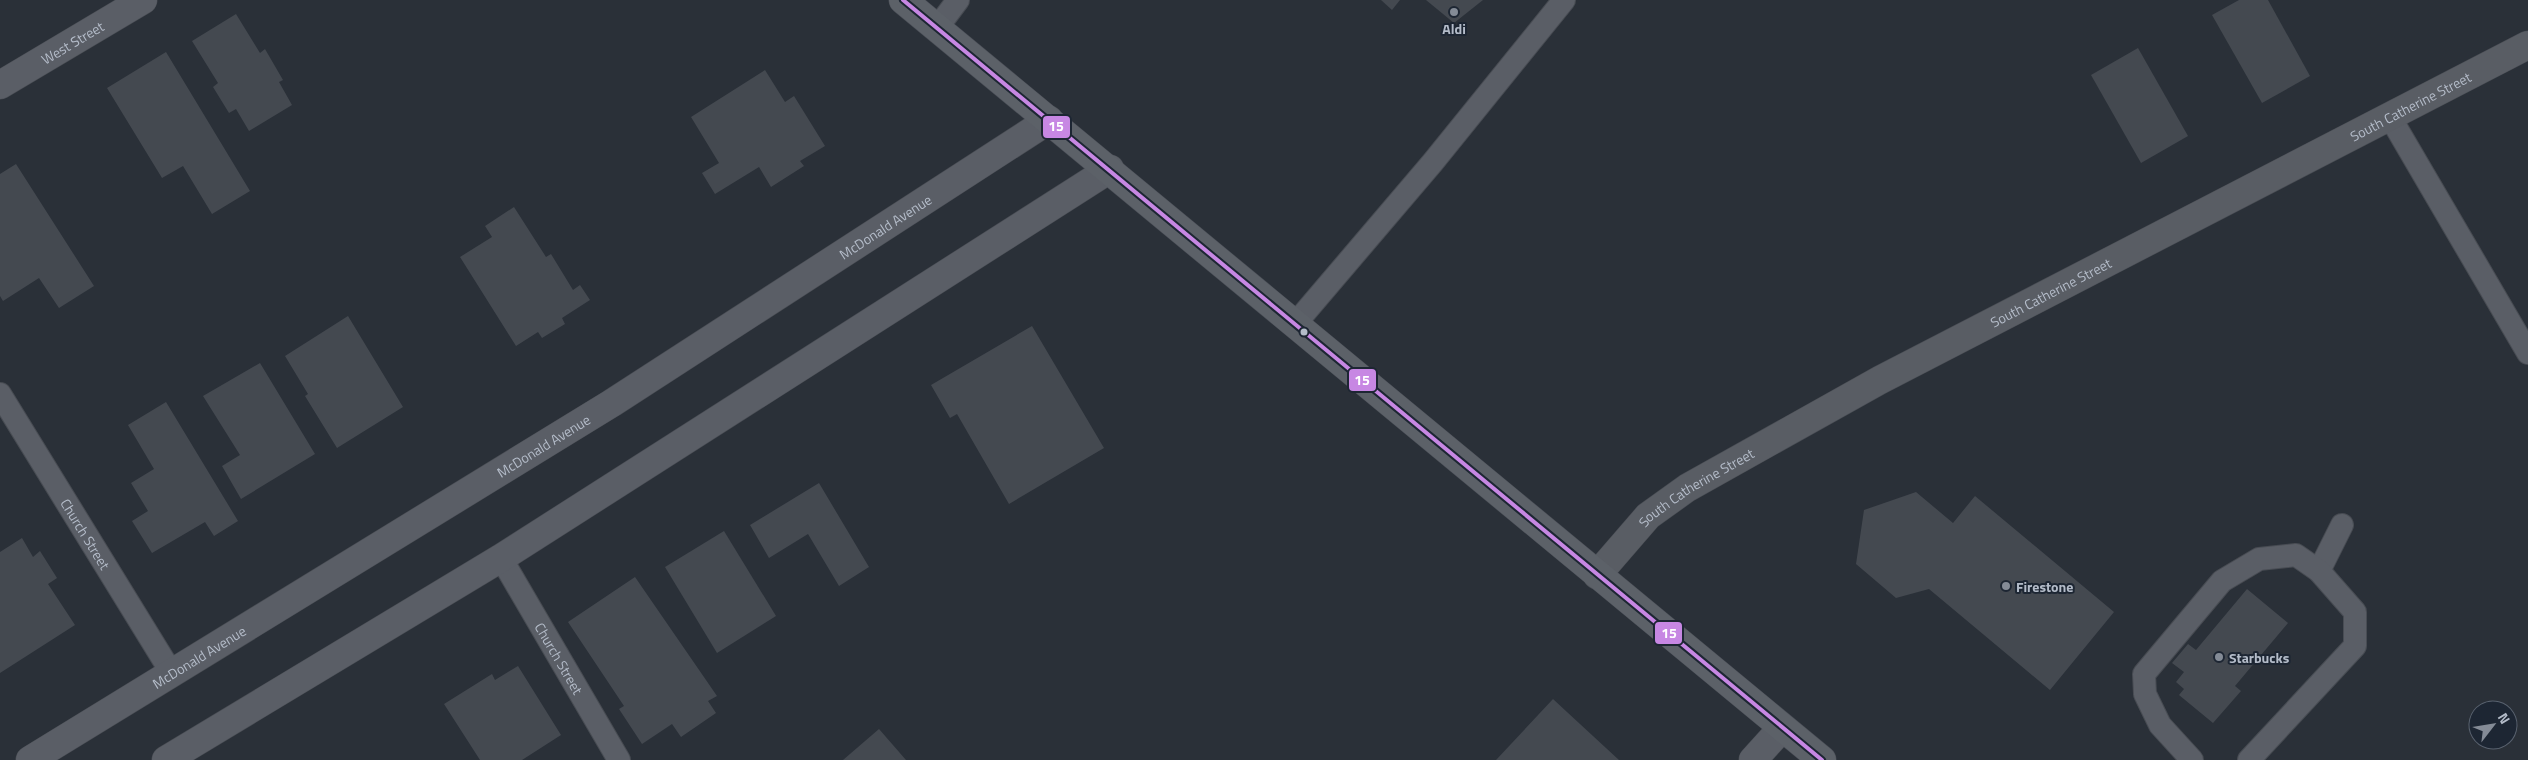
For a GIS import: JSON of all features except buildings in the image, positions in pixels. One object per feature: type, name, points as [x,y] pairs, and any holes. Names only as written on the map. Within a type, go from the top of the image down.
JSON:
[{"type":"main road","points":[[903,0],[1110,169],[1822,760]]},
{"type":"street","name":"West Street","points":[[0,85],[143,0]]},
{"type":"street","name":"South Catherine Street","points":[[1597,575],[1648,516],[1687,488],[1880,380],[2528,45]]},
{"type":"street","name":"McDonald Avenue","points":[[30,760],[612,402],[1049,120]]},
{"type":"street","points":[[166,760],[501,558],[1110,169]]},
{"type":"street","points":[[1753,760],[1782,728]]},
{"type":"lane","points":[[936,28],[958,0]]},
{"type":"lane","points":[[1295,324],[1428,168],[1564,0]]},
{"type":"lane","points":[[2390,116],[2528,353]]},
{"type":"lane","name":"Church Street","points":[[0,394],[171,672]]},
{"type":"lane","points":[[2319,571],[2342,525]]},
{"type":"lane","points":[[2192,760],[2160,725],[2145,694],[2144,674],[2222,581],[2259,560],[2296,555],[2319,571],[2355,612],[2355,646],[2273,750],[2249,760]]},
{"type":"lane","name":"Church Street","points":[[501,558],[619,760]]},
{"type":"transit line","name":"15","points":[[903,0],[1822,760]]},
{"type":"place","name":"Aldi","points":[[1454,12]]},
{"type":"place","name":"Firestone","points":[[2006,586]]},
{"type":"place","name":"Starbucks","points":[[2219,657]]}]
